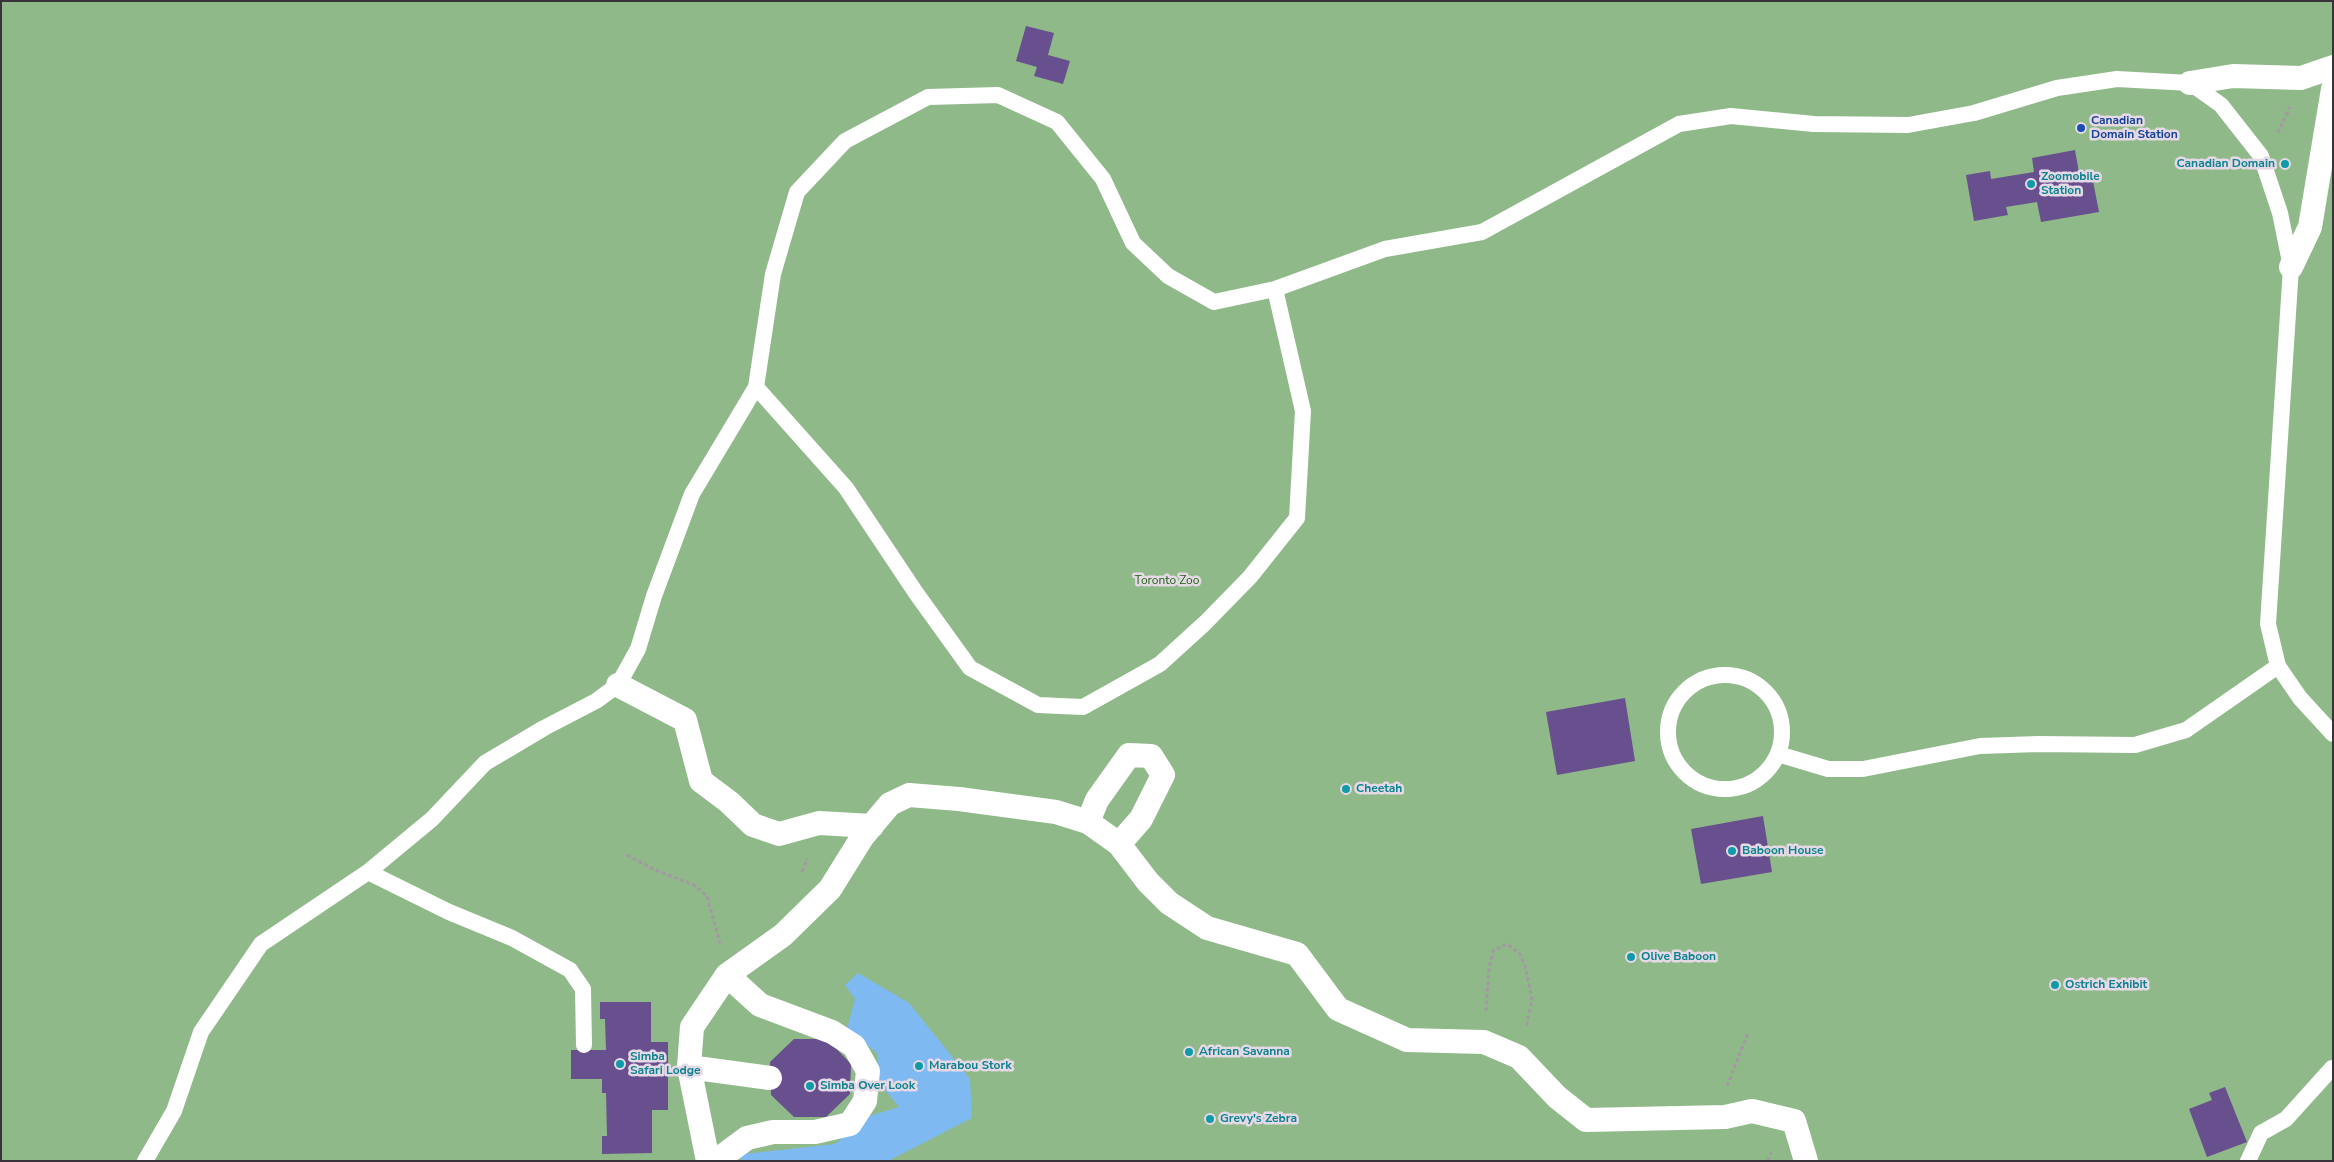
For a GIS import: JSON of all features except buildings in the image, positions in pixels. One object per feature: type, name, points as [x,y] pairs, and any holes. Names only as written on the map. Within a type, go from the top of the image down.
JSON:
[{"type":"street","points":[[2190,83],[2233,76],[2301,78],[2333,66]]},
{"type":"street","points":[[2291,268],[2310,226],[2333,88]]},
{"type":"street","points":[[618,685],[685,720],[701,781],[729,802],[753,825],[779,834],[819,823],[872,826]]},
{"type":"street","points":[[1088,822],[1097,800],[1129,755],[1151,756],[1163,775],[1140,819],[1119,844]]},
{"type":"street","points":[[708,1161],[689,1067],[692,1027],[727,975],[783,935],[830,889],[872,826],[890,804],[909,795],[958,798],[1056,812],[1088,822],[1119,844],[1148,882],[1169,903],[1207,928],[1297,954],[1338,1010],[1407,1040],[1484,1042],[1519,1057],[1557,1097],[1586,1120],[1725,1117],[1752,1111],[1794,1121],[1806,1161]]},
{"type":"street","points":[[716,1161],[747,1138],[773,1132],[815,1132],[850,1124],[865,1102],[868,1071],[854,1046],[832,1032],[760,1005],[727,975]]},
{"type":"street","points":[[689,1067],[770,1078]]},
{"type":"lane","points":[[145,1161],[174,1111],[201,1032],[261,944],[368,872],[432,819],[485,763],[544,728],[596,701],[618,685],[638,649],[654,596],[692,494],[756,387],[773,274],[797,192],[844,141],[928,96],[998,95],[1057,122],[1103,179],[1133,243],[1168,276],[1214,302],[1275,289],[1385,249],[1482,232],[1679,124],[1731,116],[1814,124],[1908,125],[1974,113],[2057,88],[2117,79],[2190,83],[2221,105],[2261,156],[2280,212],[2291,268],[2268,624],[2278,666],[2300,698],[2333,734]]},
{"type":"lane","points":[[756,387],[846,488],[916,593],[970,668],[1038,705],[1083,707],[1160,664],[1205,623],[1250,577],[1297,518],[1302,411],[1275,289]]},
{"type":"lane","points":[[1778,754],[1828,769],[1863,769],[1980,746],[2040,744],[2135,745],[2186,730],[2278,666]]},
{"type":"lane","points":[[1717,675],[1736,676],[1755,683],[1770,697],[1779,714],[1782,734],[1778,754],[1769,770],[1747,785],[1721,790],[1703,786],[1687,777],[1676,763],[1668,746],[1667,728],[1671,711],[1682,694],[1698,681],[1717,675]]},
{"type":"lane","points":[[368,872],[449,912],[512,938],[570,970],[582,989],[584,1045]]},
{"type":"lane","points":[[2248,1161],[2261,1133],[2286,1119],[2332,1068]]},
{"type":"path","points":[[2261,156],[2282,126],[2301,78]]},
{"type":"path","points":[[626,855],[694,885],[707,896],[727,975]]},
{"type":"path","points":[[1484,1042],[1489,968],[1493,951],[1507,944],[1519,953],[1525,966],[1532,999],[1519,1057]]},
{"type":"path","points":[[1725,1117],[1724,1092],[1748,1034]]},
{"type":"green space","name":"Toronto Zoo","points":[[1,1],[2333,1],[2333,1161],[1,1161]]},
{"type":"water","name":"Marabou Stork","points":[[858,973],[909,1003],[970,1079],[972,1118],[888,1161],[740,1161],[743,1154],[835,1144],[869,1116],[899,1107],[878,1081],[877,1053],[847,1029],[855,999],[845,985]]},
{"type":"place","name":"Canadian Domain Station","points":[[2081,128]]},
{"type":"place","name":"Canadian Domain","points":[[2285,164]]},
{"type":"place","name":"Zoomobile Station","points":[[2031,184]]},
{"type":"place","name":"Cheetah","points":[[1346,789]]},
{"type":"place","name":"Baboon House","points":[[1732,851]]},
{"type":"place","name":"Olive Baboon","points":[[1631,957]]},
{"type":"place","name":"Ostrich Exhibit","points":[[2055,985]]},
{"type":"place","name":"African Savanna","points":[[1189,1052]]},
{"type":"place","name":"Simba Safari Lodge","points":[[620,1064]]},
{"type":"place","name":"Marabou Stork","points":[[919,1066]]},
{"type":"place","name":"Simba Over Look","points":[[810,1086]]},
{"type":"place","name":"Grevy's Zebra","points":[[1210,1119]]}]
